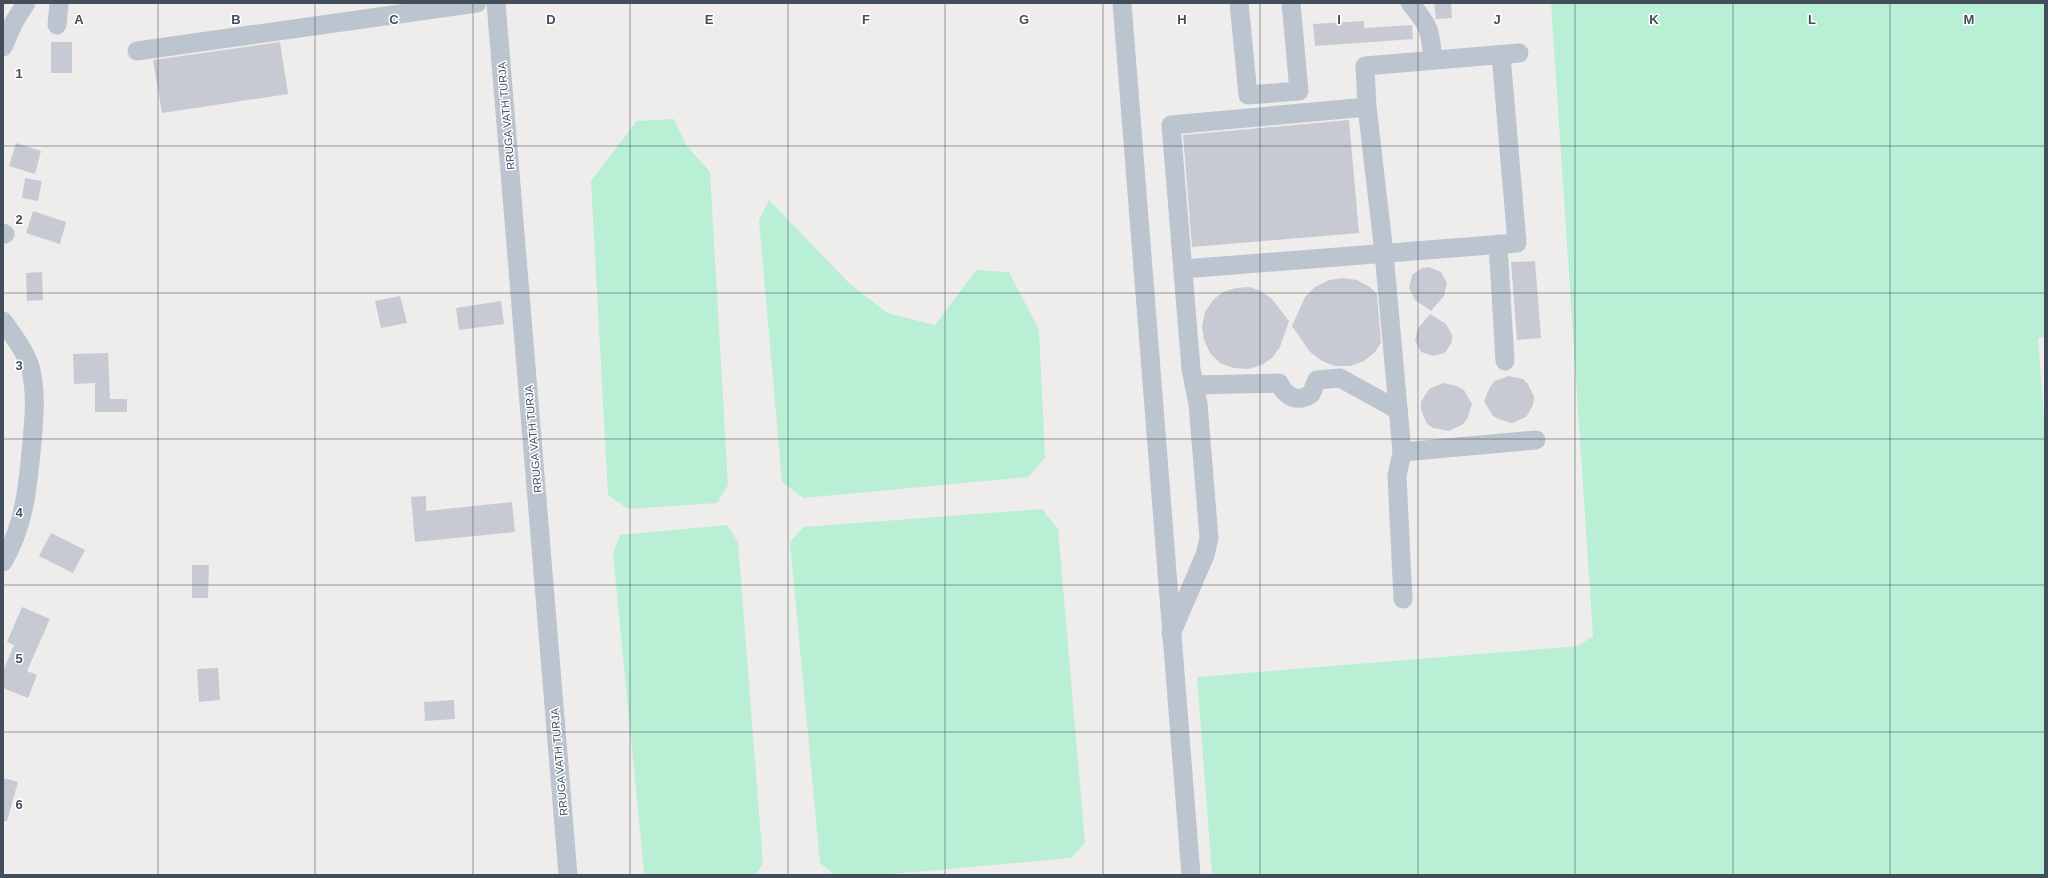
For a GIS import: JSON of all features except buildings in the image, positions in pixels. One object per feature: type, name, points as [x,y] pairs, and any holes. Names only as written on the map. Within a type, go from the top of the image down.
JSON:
[{"type":"street","points":[[3,47],[14,22],[26,3]]},
{"type":"street","points":[[57,25],[59,3]]},
{"type":"street","points":[[137,51],[477,3]]},
{"type":"street","name":"RRUGA VATH TURJA","points":[[496,3],[568,875]]},
{"type":"street","points":[[1122,3],[1191,875]]},
{"type":"street","points":[[1239,3],[1248,95],[1299,91],[1291,3]]},
{"type":"street","points":[[1410,3],[1427,24],[1431,35],[1433,60]]},
{"type":"street","points":[[1183,269],[1384,253],[1498,244],[1516,243],[1510,54],[1365,66],[1366,107],[1384,253],[1402,452],[1397,476],[1403,599]]},
{"type":"street","points":[[1171,634],[1205,555],[1209,538],[1198,404],[1191,369],[1171,125],[1366,107]]},
{"type":"street","points":[[1498,244],[1505,361]]},
{"type":"street","points":[[3,321],[21,348],[32,373],[35,404],[27,498],[12,547],[3,562]]},
{"type":"street","points":[[1194,386],[1279,383],[1287,394],[1293,398],[1300,399],[1311,394],[1317,380],[1340,378],[1398,410]]},
{"type":"street","points":[[1402,452],[1536,440]]},
{"type":"green space","points":[[1551,3],[2045,3],[2045,337],[2038,338],[2045,429],[2045,875],[1212,875],[1197,677],[1578,646],[1593,636]]},
{"type":"green space","points":[[674,119],[686,145],[710,172],[728,485],[717,503],[628,509],[608,495],[591,181],[637,121]]},
{"type":"green space","points":[[769,200],[849,283],[887,313],[935,325],[976,270],[1009,272],[1039,330],[1045,458],[1028,477],[803,498],[782,482],[759,220]]},
{"type":"green space","points":[[1042,509],[1058,529],[1085,843],[1071,858],[881,875],[835,875],[820,863],[790,542],[804,527]]},
{"type":"green space","points":[[727,525],[738,542],[763,864],[755,875],[646,875],[644,872],[613,554],[620,535]]}]
